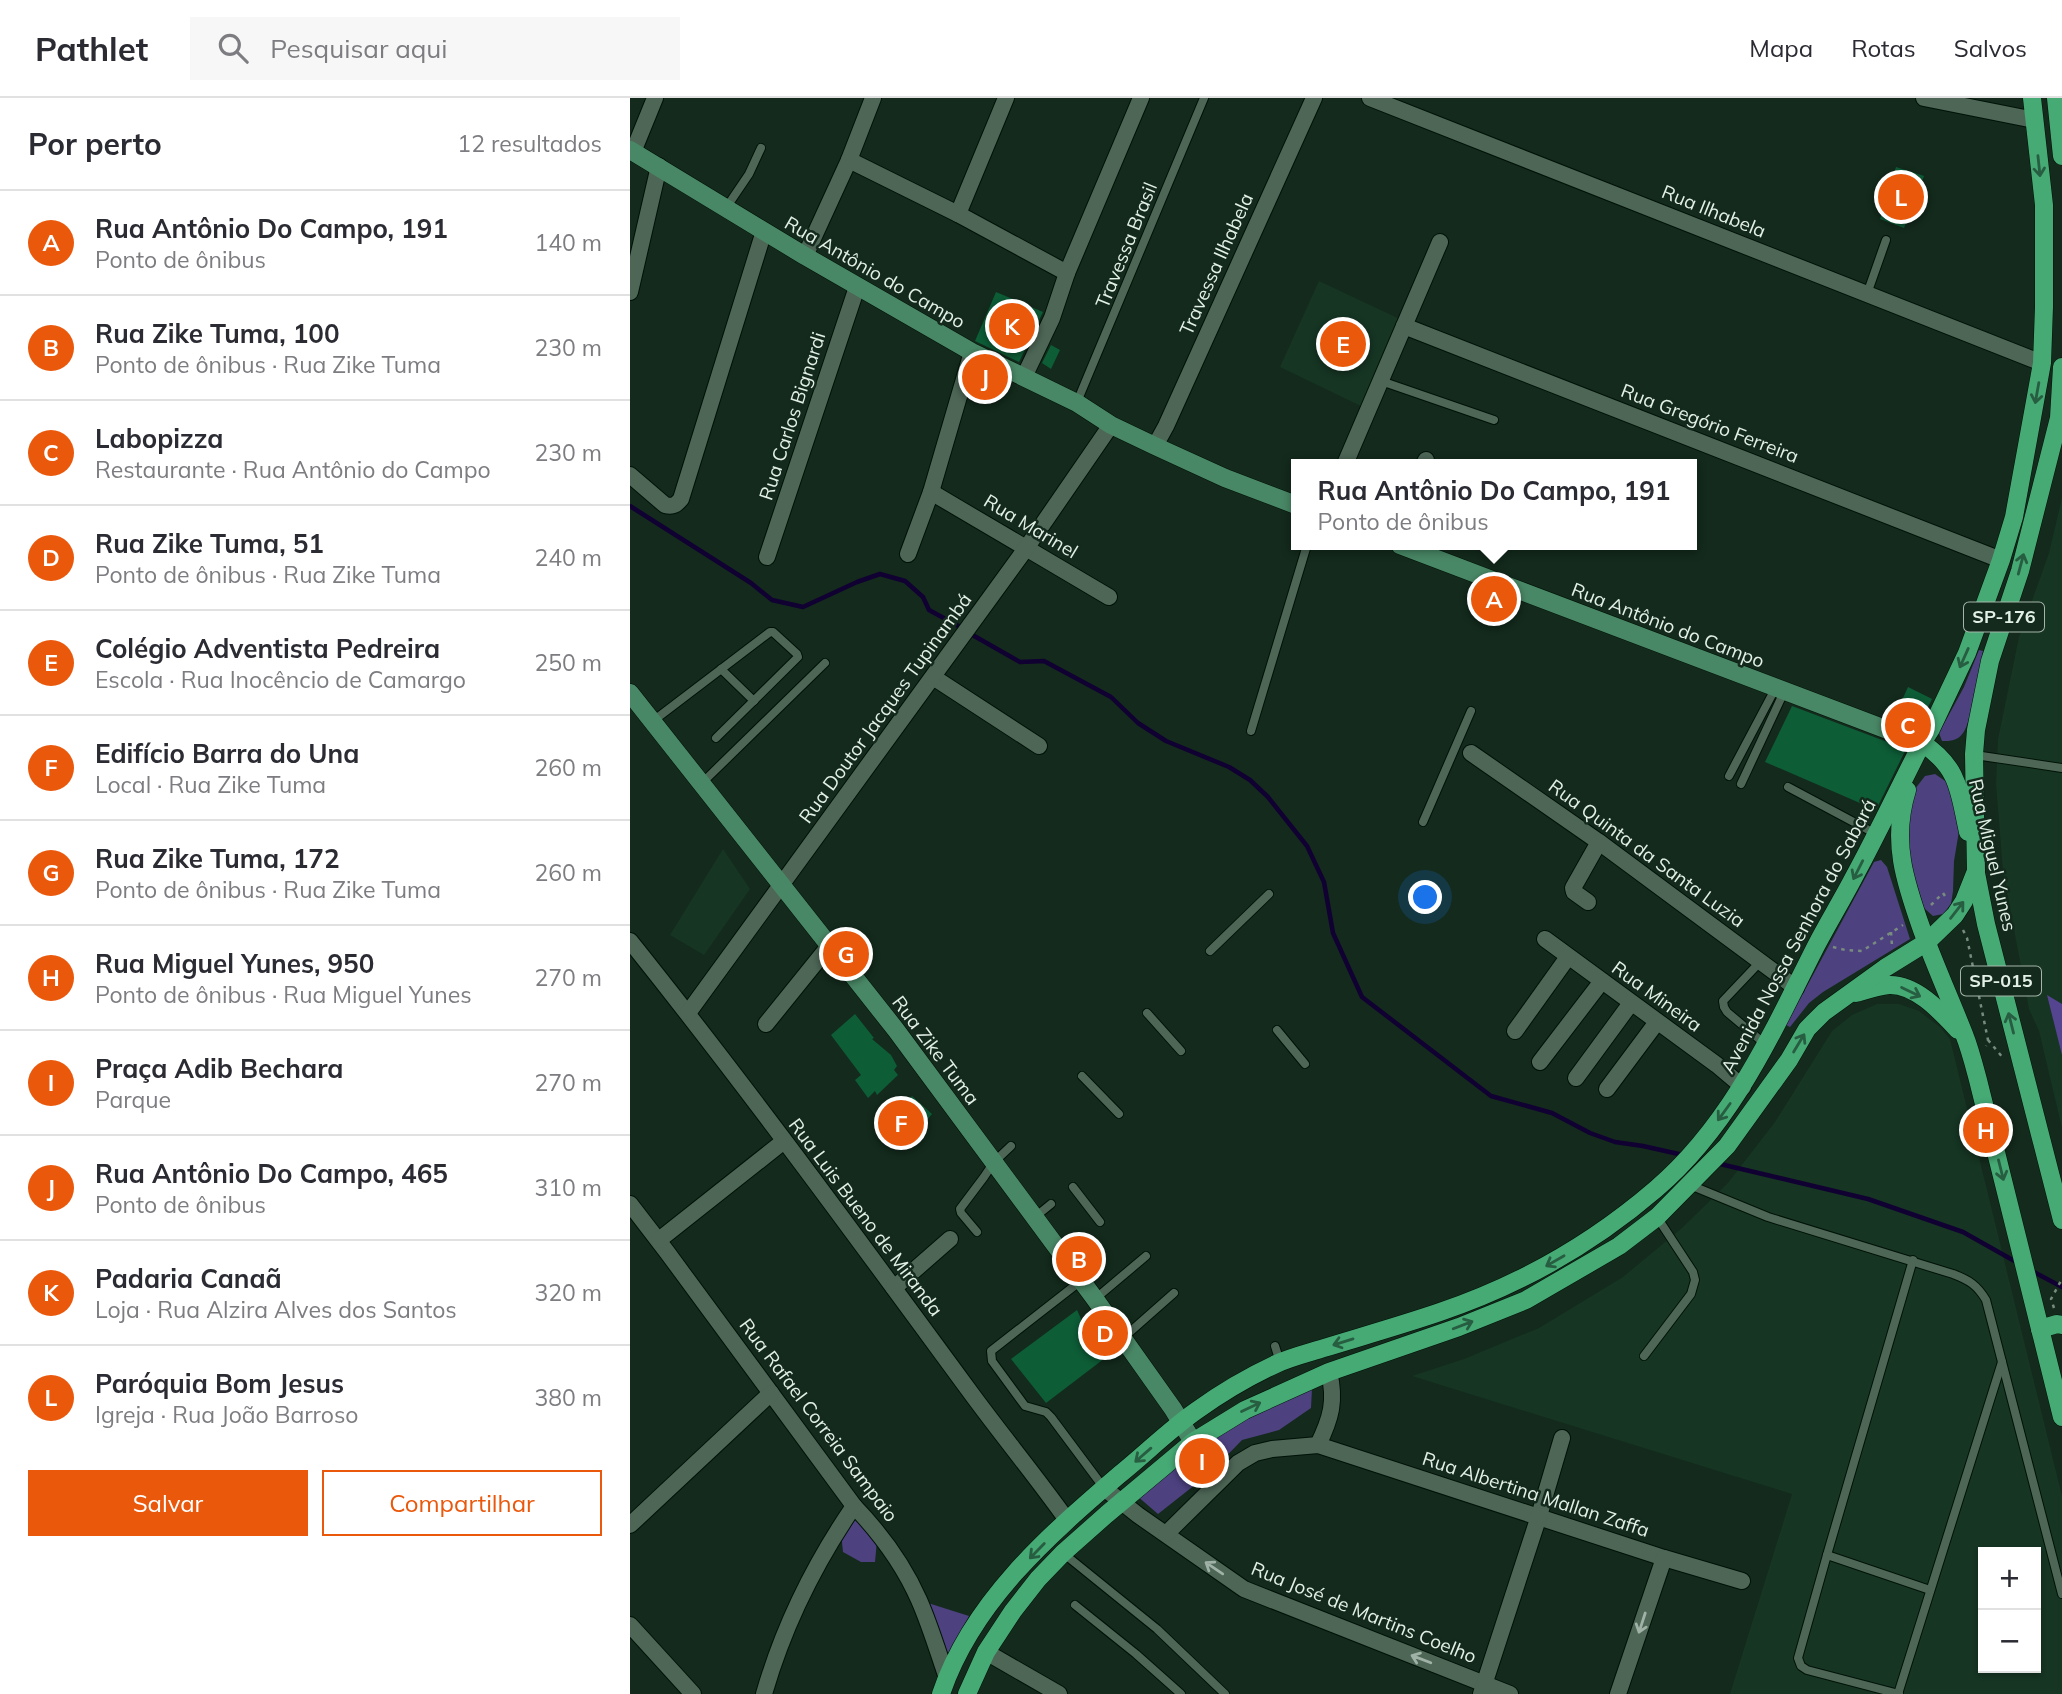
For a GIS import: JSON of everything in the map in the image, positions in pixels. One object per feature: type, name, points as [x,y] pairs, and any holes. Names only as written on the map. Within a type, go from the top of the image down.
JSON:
[{"type":"main road","name":"SP-176","points":[[1922,743],[1967,653],[2001,560],[2014,517],[2042,363],[2044,205],[2032,98]]},
{"type":"main road","points":[[2056,98],[2062,156]]},
{"type":"main road","name":"SP-176","points":[[1976,871],[1976,730],[1990,661],[2020,571],[2060,414],[2062,368]]},
{"type":"main road","name":"Avenida Nossa Senhora do Sabará","points":[[944,1686],[969,1635],[1000,1589],[1067,1520],[1181,1422],[1278,1354],[1440,1312],[1489,1294],[1574,1250],[1658,1188],[1698,1149],[1743,1087],[1767,1046],[1816,945],[1922,743]]},
{"type":"main road","name":"Rua Miguel Yunes","points":[[1922,743],[1939,754],[1957,781],[1986,925],[2062,1220]]},
{"type":"main road","name":"SP-015","points":[[1922,743],[1902,807],[1900,854],[1906,887],[1966,1038],[2062,1418]]},
{"type":"main road","points":[[967,1694],[986,1652],[1038,1579],[1121,1502],[1193,1443],[1244,1410],[1329,1372],[1459,1327],[1526,1300],[1619,1246],[1657,1217],[1727,1146],[1789,1060],[1807,1029],[1845,995],[1927,942],[1955,915],[1965,901],[1976,871]]},
{"type":"main road","points":[[1845,995],[1889,985],[1904,987],[1944,1015],[1966,1038]]},
{"type":"main road","points":[[2040,1329],[2057,1324],[2058,1318]]},
{"type":"street","points":[[632,151],[655,98]]},
{"type":"street","points":[[805,256],[849,160],[873,98]]},
{"type":"street","points":[[958,214],[1006,98]]},
{"type":"street","points":[[1024,377],[1052,318],[1067,273],[1140,98]]},
{"type":"street","name":"Travessa Ilhabela","points":[[1155,446],[1314,98]]},
{"type":"street","name":"Rua Ilhabela","points":[[1370,98],[2042,363]]},
{"type":"street","points":[[1924,98],[2034,120]]},
{"type":"street","name":"Rua Antônio do Campo","points":[[632,151],[857,287],[972,352],[1077,403],[1111,425],[1155,446],[1225,478],[1291,503]]},
{"type":"street","points":[[849,160],[958,214],[1067,273]]},
{"type":"street","points":[[630,292],[659,166]]},
{"type":"street","points":[[630,475],[665,505],[671,507],[681,499],[764,231]]},
{"type":"street","points":[[1347,459],[1440,242]]},
{"type":"street","name":"Rua Carlos Bignardi","points":[[767,558],[857,287]]},
{"type":"street","name":"Rua Gregório Ferreira","points":[[1404,326],[2001,560]]},
{"type":"street","points":[[908,554],[930,492],[972,352]]},
{"type":"street","name":"Rua Doutor Jacques Tupinambá","points":[[688,1013],[1027,547],[1111,425]]},
{"type":"street","name":"Rua Marinel","points":[[930,492],[1109,597]]},
{"type":"street","name":"Rua Antônio do Campo","points":[[1413,550],[1922,743]]},
{"type":"street","points":[[933,677],[1039,746]]},
{"type":"street","name":"Rua Zike Tuma","points":[[630,693],[896,1030],[1082,1280],[1193,1443]]},
{"type":"street","name":"Rua Quinta da Santa Luzia","points":[[1472,753],[1599,842],[1796,988]]},
{"type":"street","points":[[1588,902],[1574,892],[1573,888],[1599,842]]},
{"type":"street","name":"Rua Mineira","points":[[1545,939],[1743,1087]]},
{"type":"street","name":"Rua Luis Bueno de Miranda","points":[[630,941],[688,1013],[1067,1520]]},
{"type":"street","points":[[766,1024],[829,946]]},
{"type":"street","points":[[1515,1031],[1568,957]]},
{"type":"street","points":[[1540,1062],[1602,981]]},
{"type":"street","points":[[1576,1078],[1631,1003]]},
{"type":"street","points":[[1607,1089],[1657,1022]]},
{"type":"street","points":[[659,1240],[784,1141]]},
{"type":"street","name":"Rua Rafael Correia Sampaio","points":[[630,1204],[905,1573],[919,1601],[944,1686]]},
{"type":"street","points":[[894,1288],[950,1239]]},
{"type":"street","points":[[1166,1534],[1238,1463],[1255,1453],[1318,1445],[1331,1415],[1333,1389],[1329,1372]]},
{"type":"street","points":[[630,1525],[771,1393]]},
{"type":"street","points":[[1483,1689],[1562,1437]]},
{"type":"street","name":"Rua Albertina Mallan Zaffa","points":[[1318,1445],[1742,1581]]},
{"type":"street","name":"Rua José de Martins Coelho","points":[[1104,1488],[1244,1589],[1483,1689],[1510,1694]]},
{"type":"street","points":[[764,1694],[793,1614],[838,1528],[854,1506]]},
{"type":"street","points":[[1618,1694],[1664,1558]]},
{"type":"street","points":[[630,1625],[693,1694]]},
{"type":"street","points":[[986,1652],[1059,1694]]},
{"type":"lane","name":"Travessa Brasil","points":[[1077,403],[1204,98]]},
{"type":"lane","points":[[726,208],[749,174],[761,148]]},
{"type":"lane","points":[[1867,294],[1886,240]]},
{"type":"lane","points":[[1381,381],[1494,420]]},
{"type":"lane","points":[[1251,731],[1305,550]]},
{"type":"lane","points":[[653,721],[770,632],[776,635],[797,654],[795,660],[716,738]]},
{"type":"lane","points":[[702,783],[825,663]]},
{"type":"lane","points":[[721,669],[754,701]]},
{"type":"lane","points":[[1729,776],[1779,690]]},
{"type":"lane","points":[[1741,784],[1779,690]]},
{"type":"lane","points":[[1423,822],[1471,711]]},
{"type":"lane","points":[[1456,746],[1472,753]]},
{"type":"lane","points":[[1975,754],[2062,768]]},
{"type":"lane","points":[[1788,787],[1876,834]]},
{"type":"lane","points":[[1210,951],[1269,894]]},
{"type":"lane","points":[[1760,962],[1723,1001],[1727,1012],[1767,1046]]},
{"type":"lane","points":[[1147,1013],[1181,1051]]},
{"type":"lane","points":[[1277,1030],[1305,1065]]},
{"type":"lane","points":[[1083,1076],[1119,1114]]},
{"type":"lane","points":[[977,1232],[960,1209],[994,1162],[1011,1146]]},
{"type":"lane","points":[[1690,1185],[1768,1217],[1913,1260],[1969,1280],[1979,1288],[1986,1300],[2062,1594]]},
{"type":"lane","points":[[1073,1187],[1100,1222]]},
{"type":"lane","points":[[1035,1217],[1051,1204]]},
{"type":"lane","points":[[1644,1356],[1691,1294],[1695,1280],[1693,1272],[1657,1217]]},
{"type":"lane","points":[[1095,1299],[1146,1256]]},
{"type":"lane","points":[[1913,1260],[1798,1658],[1801,1666],[1807,1670],[1898,1694],[2002,1362]]},
{"type":"lane","points":[[1082,1280],[992,1351],[991,1355],[992,1361],[1025,1406],[1051,1416],[1104,1488]]},
{"type":"lane","points":[[1123,1338],[1174,1293]]},
{"type":"lane","points":[[1063,1553],[1157,1629],[1225,1694]]},
{"type":"lane","points":[[1827,1555],[1930,1590]]},
{"type":"lane","points":[[1075,1605],[1181,1694]]},
{"type":"path","points":[[1929,908],[1943,893],[1947,899]]},
{"type":"path","points":[[1816,945],[1861,951],[1903,925]]},
{"type":"path","points":[[1967,938],[1988,1040]]},
{"type":"path","points":[[2058,1318],[2051,1299],[2062,1279]]},
{"type":"shaded area","points":[[1319,281],[1406,322],[1365,408],[1280,367]]},
{"type":"shaded area","points":[[2062,498],[2062,1128],[2039,1031],[2029,1009],[2003,871],[1996,784],[1998,739],[2019,637],[2049,553]]},
{"type":"shaded area","points":[[1979,650],[1983,651],[1966,727],[1956,739],[1942,741],[1939,733],[1964,687]]},
{"type":"shaded area","points":[[1935,774],[1954,787],[1960,825],[1951,904],[1943,914],[1933,916],[1924,908],[1908,855],[1907,827],[1915,789],[1925,776]]},
{"type":"shaded area","points":[[723,849],[750,889],[704,955],[670,935]]},
{"type":"shaded area","points":[[1881,860],[1887,867],[1910,939],[1823,992],[1809,1003],[1790,1027],[1786,1025],[1874,862]]},
{"type":"shaded area","points":[[2047,995],[2062,1004],[2062,1055]]},
{"type":"shaded area","points":[[1877,1004],[1899,1004],[1919,1011],[1940,1027],[1950,1039],[2062,1496],[2062,1694],[1730,1694],[1792,1494],[1412,1376],[1464,1359],[1539,1328],[1623,1277],[1682,1228],[1727,1184],[1775,1122],[1832,1031],[1852,1015]]},
{"type":"shaded area","points":[[1312,1389],[1311,1408],[1279,1430],[1242,1440],[1210,1473],[1158,1514],[1136,1495],[1215,1435],[1248,1414],[1270,1402]]},
{"type":"shaded area","points":[[856,1513],[877,1540],[875,1562],[861,1562],[843,1552],[841,1532]]},
{"type":"shaded area","points":[[928,1603],[969,1616],[945,1661]]},
{"type":"building","points":[[1896,167],[1924,176],[1904,228],[1880,219]]},
{"type":"building","points":[[996,292],[1043,312],[1019,362],[975,341]]},
{"type":"building","points":[[1051,345],[1060,350],[1051,369],[1042,363]]},
{"type":"building","points":[[1908,687],[1932,699],[1917,729],[1893,720]]},
{"type":"building","points":[[1792,706],[1906,749],[1876,810],[1765,762]]},
{"type":"building","points":[[855,1014],[874,1038],[872,1039],[891,1055],[897,1066],[894,1070],[898,1075],[877,1095],[875,1091],[868,1098],[855,1080],[861,1075],[831,1035]]},
{"type":"building","points":[[912,1096],[932,1114],[902,1149],[881,1129]]},
{"type":"building","points":[[1077,1310],[1082,1321],[1109,1355],[1046,1403],[1011,1359]]},
{"type":"waterway","points":[[630,506],[751,583],[772,600],[803,607],[880,574],[905,581],[923,597],[929,610],[962,628]]},
{"type":"waterway","points":[[969,633],[1020,662],[1044,661],[1111,697],[1138,723],[1166,741],[1229,767],[1250,780],[1268,797],[1307,846],[1324,882],[1333,933],[1362,997],[1491,1096],[1552,1113],[1590,1133],[1615,1142],[1683,1155]]},
{"type":"waterway","points":[[1716,1163],[1868,1199],[1963,1232],[2018,1263]]},
{"type":"waterway","points":[[2032,1271],[2062,1287]]},
{"type":"place","name":"Paróquia Bom Jesus","points":[[1901,197]]},
{"type":"place","name":"Padaria Canaã","points":[[1012,326]]},
{"type":"place","name":"Colégio Adventista Pedreira","points":[[1343,344]]},
{"type":"place","name":"Rua Antônio Do Campo, 465","points":[[985,377]]},
{"type":"place","name":"Rua Antônio Do Campo, 191","points":[[1494,599]]},
{"type":"place","name":"Labopizza","points":[[1908,725]]},
{"type":"place","name":"Rua Zike Tuma, 172","points":[[846,954]]},
{"type":"place","name":"Edifício Barra do Una","points":[[901,1123]]},
{"type":"place","name":"Rua Miguel Yunes, 950","points":[[1986,1130]]},
{"type":"place","name":"Rua Zike Tuma, 100","points":[[1079,1259]]},
{"type":"place","name":"Rua Zike Tuma, 51","points":[[1105,1333]]},
{"type":"place","name":"Praça Adib Bechara","points":[[1202,1461]]}]
